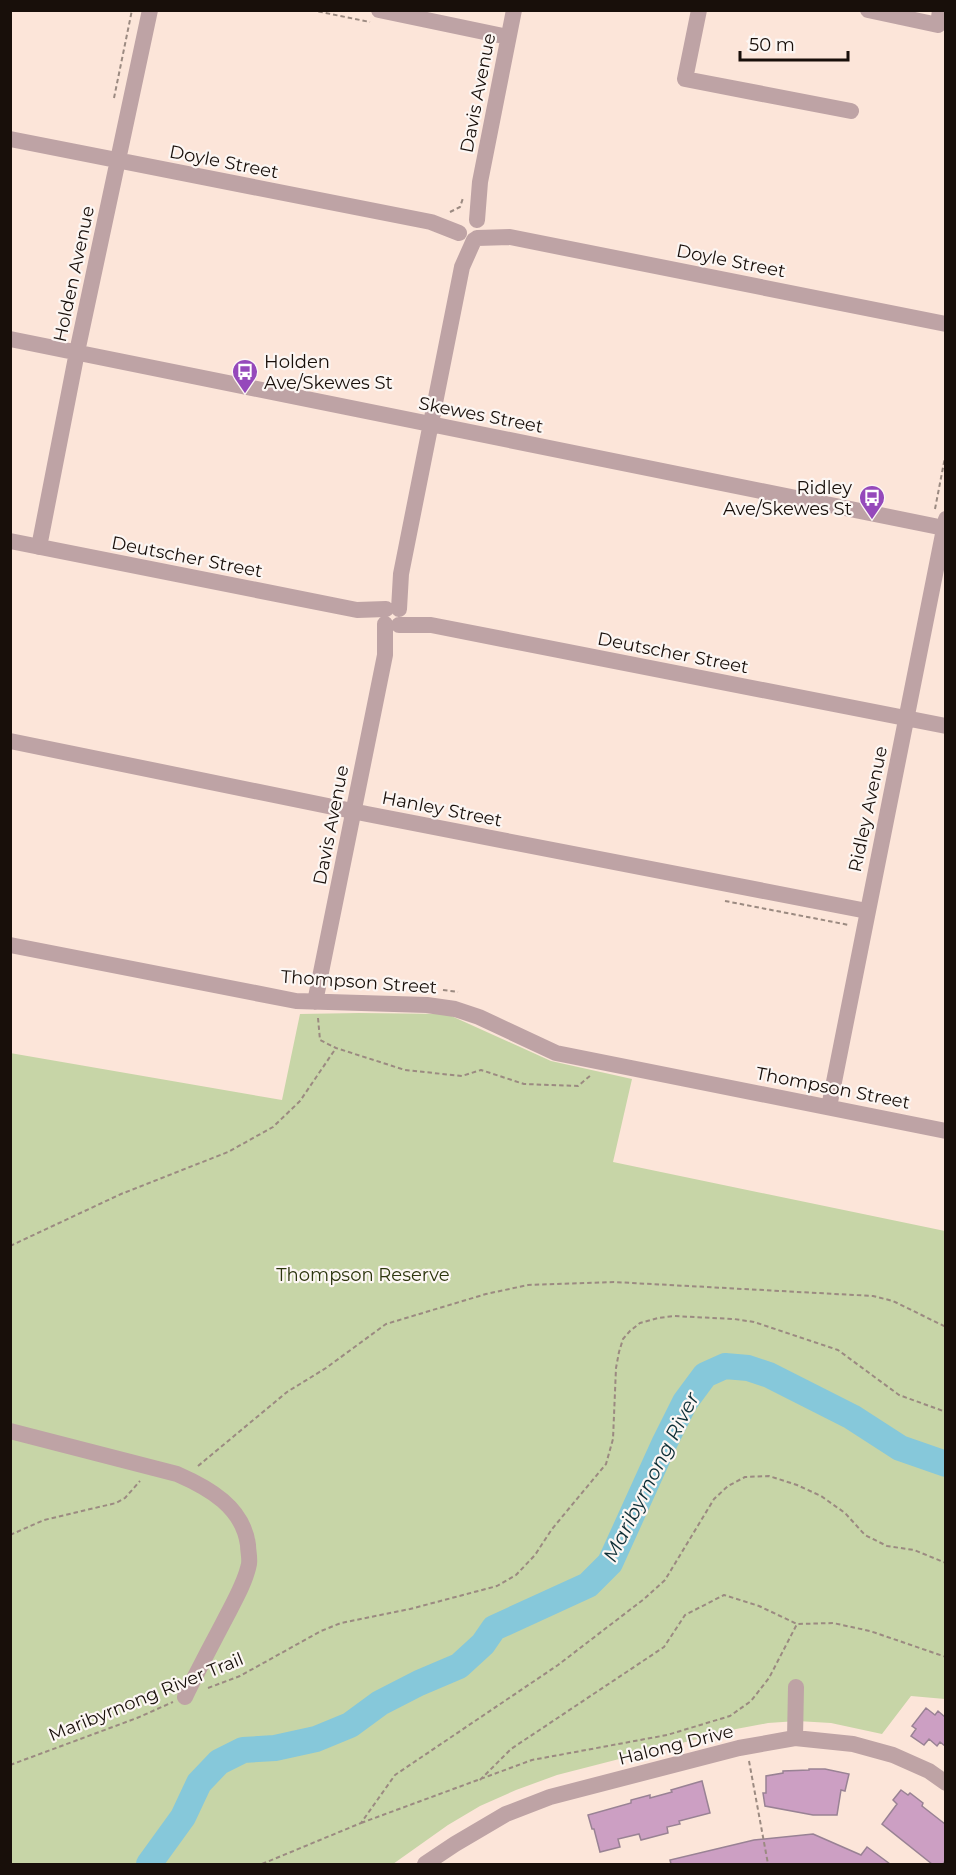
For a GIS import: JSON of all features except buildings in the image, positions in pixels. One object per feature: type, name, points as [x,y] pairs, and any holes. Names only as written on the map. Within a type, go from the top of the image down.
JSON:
[{"type":"street","name":"Holden Avenue","points":[[39,547],[150,10]]},
{"type":"street","points":[[380,10],[508,37]]},
{"type":"street","name":"Davis Avenue","points":[[314,1011],[514,10]]},
{"type":"street","points":[[699,10],[685,79],[851,111]]},
{"type":"street","points":[[868,10],[938,25],[940,10]]},
{"type":"street","name":"Doyle Street","points":[[10,139],[945,324]]},
{"type":"street","name":"Skewes Street","points":[[10,339],[431,425],[945,524]]},
{"type":"street","name":"Ridley Avenue","points":[[829,1107],[945,524]]},
{"type":"street","name":"Deutscher Street","points":[[10,541],[945,726]]},
{"type":"street","name":"Hanley Street","points":[[10,741],[867,911]]},
{"type":"street","name":"Thompson Street","points":[[10,945],[296,1001],[314,1011],[427,1005],[455,1009],[479,1017],[556,1053],[945,1131]]},
{"type":"street","points":[[10,1431],[184,1478],[206,1488],[230,1506],[243,1526],[247,1539],[249,1563],[234,1601],[184,1697]]},
{"type":"street","points":[[795,1738],[796,1688]]},
{"type":"street","name":"Halong Drive","points":[[425,1864],[506,1814],[550,1797],[739,1748],[795,1738],[854,1744],[892,1755],[945,1782]]},
{"type":"path","points":[[314,1011],[320,1040],[336,1048],[405,1070],[462,1076],[481,1070],[525,1084],[578,1086],[592,1074],[581,1072]]},
{"type":"path","points":[[10,1246],[121,1194],[228,1152],[273,1127],[300,1101],[336,1048]]},
{"type":"path","points":[[184,1478],[287,1392],[326,1368],[386,1324],[486,1294],[528,1285],[614,1282],[873,1296],[893,1301],[945,1326]]},
{"type":"path","name":"Maribyrnong River Trail","points":[[10,1765],[137,1718],[240,1676],[321,1631],[341,1623],[410,1609],[497,1586],[516,1575],[530,1561],[557,1522],[606,1464],[613,1439],[619,1352],[623,1339],[640,1323],[674,1316],[754,1322],[838,1350],[899,1395],[945,1412]]},
{"type":"path","points":[[10,1535],[44,1520],[116,1503],[135,1488],[148,1467]]},
{"type":"path","points":[[361,1823],[394,1775],[558,1665],[645,1599],[664,1580],[714,1499],[728,1486],[745,1477],[769,1476],[797,1485],[821,1496],[845,1513],[865,1535],[887,1546],[914,1550],[945,1563]]},
{"type":"path","points":[[480,1780],[511,1749],[664,1647],[686,1615],[724,1595],[759,1606],[797,1624],[833,1623],[870,1631],[945,1657]]},
{"type":"path","points":[[262,1864],[361,1823],[532,1760],[667,1735],[730,1716],[751,1701],[769,1678],[797,1624]]},
{"type":"path","points":[[749,1761],[768,1864]]},
{"type":"green space","name":"Thompson Reserve","points":[[300,1014],[447,1014],[551,1061],[632,1079],[613,1162],[945,1231],[945,1699],[911,1696],[882,1734],[831,1723],[797,1721],[768,1723],[736,1729],[557,1775],[480,1806],[448,1825],[393,1864],[11,1864],[10,1053],[282,1100]]},
{"type":"waterway","name":"Maribyrnong River","points":[[149,1864],[183,1817],[199,1783],[219,1762],[243,1750],[275,1748],[316,1739],[350,1725],[380,1703],[459,1666],[483,1644],[494,1628],[588,1585],[610,1563],[685,1402],[705,1375],[725,1366],[748,1368],[769,1375],[852,1417],[900,1448],[946,1464]]},
{"type":"place","name":"Holden Ave/Skewes St","points":[[245,395]]},
{"type":"place","name":"Ridley Ave/Skewes St","points":[[872,521]]}]
